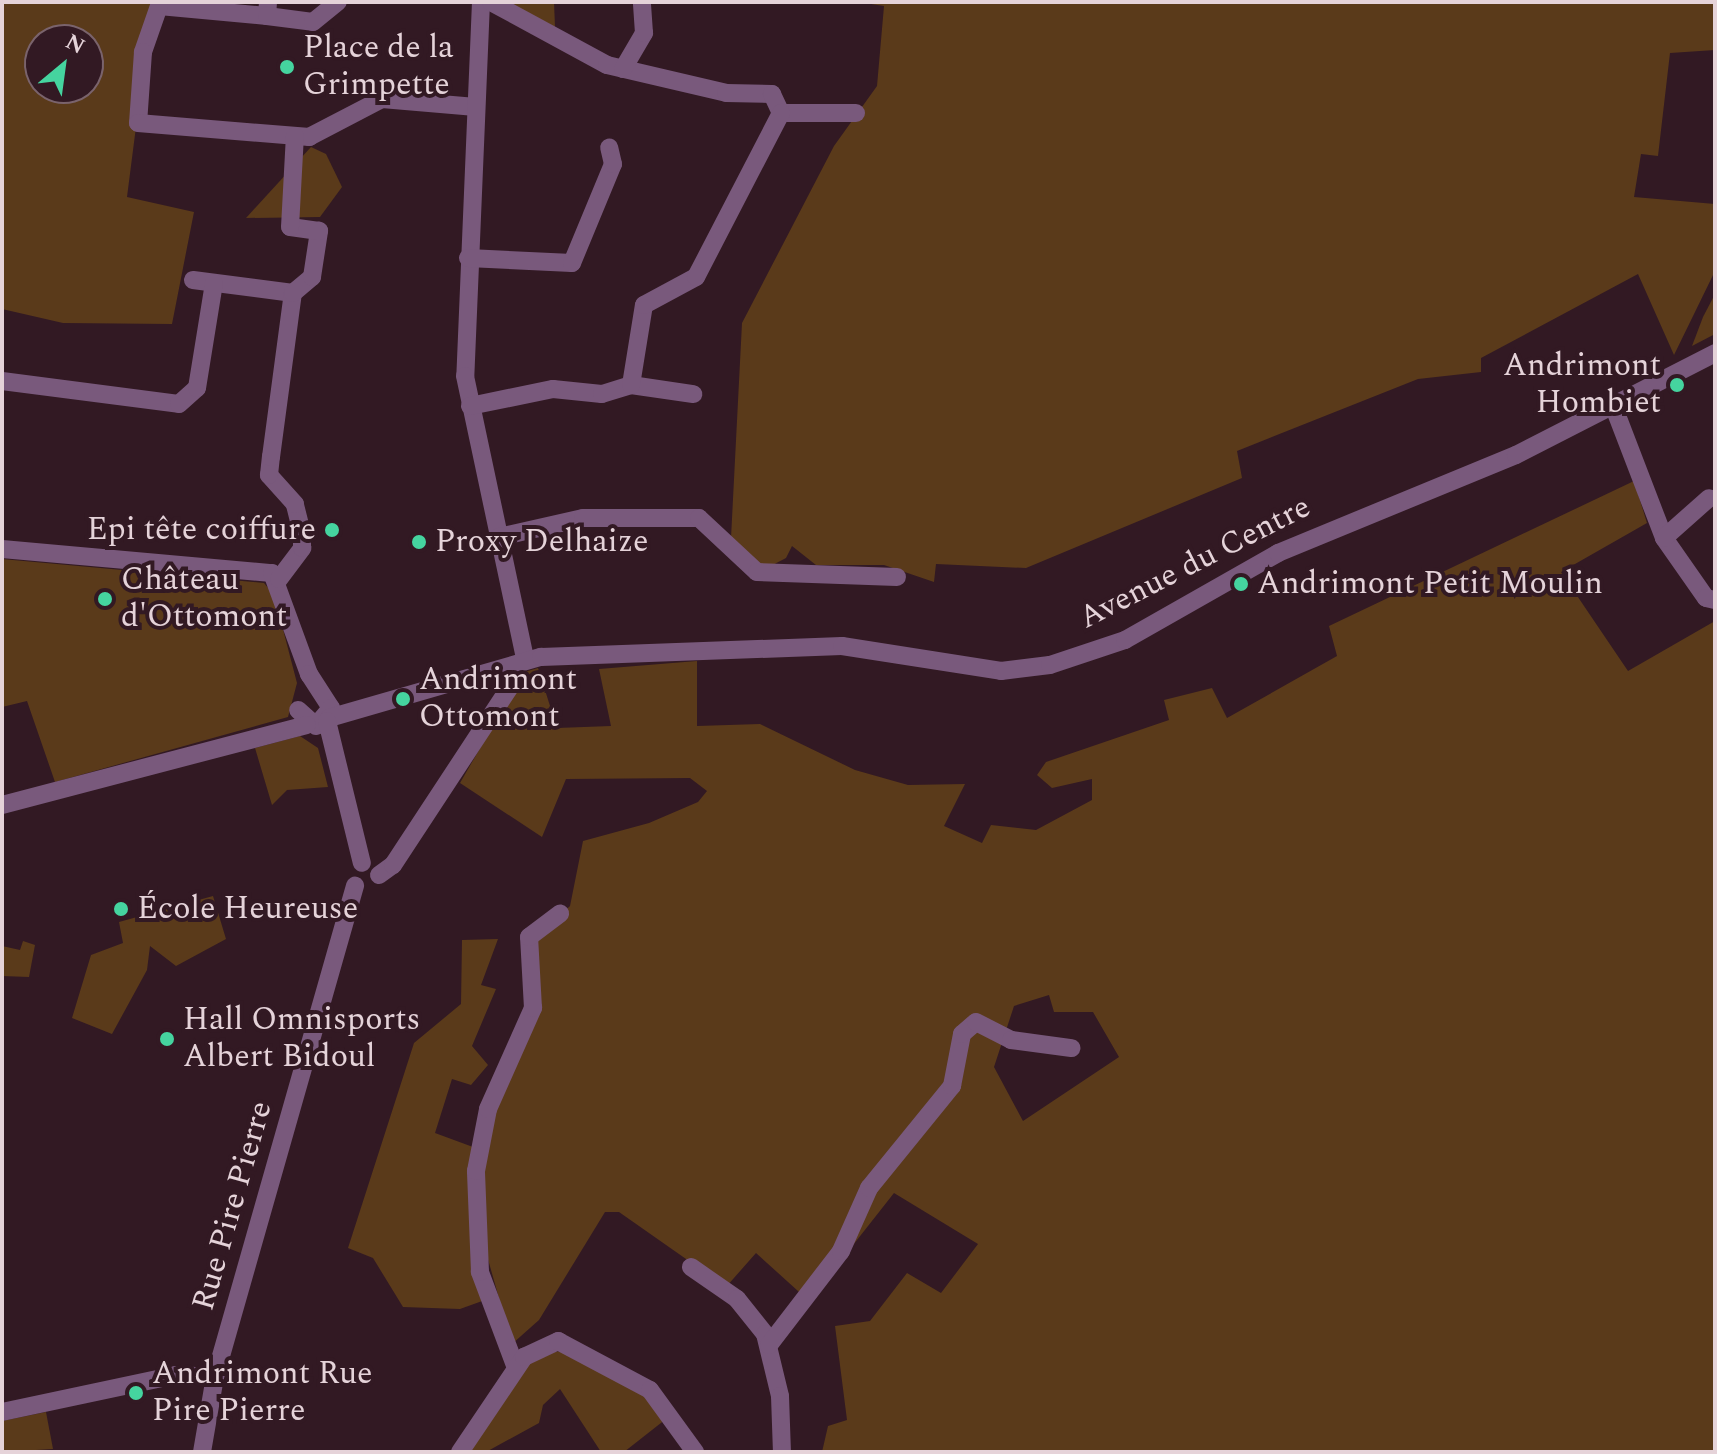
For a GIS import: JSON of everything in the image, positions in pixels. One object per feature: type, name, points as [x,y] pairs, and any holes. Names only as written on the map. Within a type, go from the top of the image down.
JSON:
[{"type":"street","points":[[338,2],[313,22],[268,9],[159,6],[155,14],[138,123],[309,137],[382,99],[476,107]]},
{"type":"street","points":[[481,2],[463,329],[470,406],[525,659]]},
{"type":"street","points":[[491,2],[623,69],[726,93],[772,94],[781,113]]},
{"type":"street","points":[[623,69],[644,33],[642,2]]},
{"type":"street","points":[[781,113],[856,113]]},
{"type":"street","points":[[631,385],[644,305],[696,277],[781,113]]},
{"type":"street","points":[[279,579],[302,548],[295,504],[269,475],[293,293],[312,277],[319,231],[290,227],[295,136]]},
{"type":"street","points":[[468,258],[572,263],[613,164],[609,147]]},
{"type":"street","points":[[193,280],[293,293]]},
{"type":"street","points":[[2,381],[179,404],[197,388],[214,283]]},
{"type":"street","name":"Avenue du Centre","points":[[2,805],[257,737],[316,712],[374,702],[525,659],[842,646],[1001,671],[1050,665],[1125,640],[1278,553],[1516,455],[1715,353]]},
{"type":"street","points":[[470,406],[553,389],[602,394],[631,385],[693,394]]},
{"type":"street","points":[[1613,405],[1664,538],[1712,604]]},
{"type":"street","points":[[1664,538],[1709,498]]},
{"type":"street","points":[[499,537],[583,518],[699,518],[757,572],[897,577]]},
{"type":"street","points":[[2,549],[279,579]]},
{"type":"street","points":[[279,579],[362,863],[379,875]]},
{"type":"street","points":[[355,886],[373,887],[379,875],[401,854],[515,679]]},
{"type":"street","name":"Rue Pire Pierre","points":[[202,1452],[215,1377],[355,886],[352,875],[362,863]]},
{"type":"street","points":[[516,1368],[480,1272],[476,1171],[488,1109],[533,1008],[529,937],[560,914]]},
{"type":"street","points":[[769,1345],[841,1251],[869,1188],[952,1086],[962,1034],[976,1022],[1011,1040],[1071,1048]]},
{"type":"street","points":[[691,1267],[737,1299],[769,1345],[782,1452]]},
{"type":"street","points":[[460,1452],[516,1368],[533,1349],[558,1341],[596,1355],[650,1390],[695,1452]]},
{"type":"street","points":[[2,1412],[176,1375],[215,1377]]},
{"type":"shaded area","points":[[2,2],[152,2],[127,197],[194,212],[172,324],[63,323],[2,309]]},
{"type":"shaded area","points":[[506,2],[554,2],[555,27]]},
{"type":"shaded area","points":[[858,2],[1715,2],[1715,50],[1670,53],[1658,156],[1641,154],[1634,197],[1715,204],[1715,271],[1674,355],[1638,274],[1481,358],[1481,372],[1418,379],[1237,451],[1242,478],[1026,568],[936,564],[934,582],[884,565],[816,565],[792,546],[786,558],[765,569],[731,538],[742,323],[834,146],[877,86],[884,6]]},
{"type":"shaded area","points":[[311,147],[326,154],[342,187],[320,217],[246,218]]},
{"type":"shaded area","points":[[1715,294],[1715,334],[1692,346],[1703,317]]},
{"type":"shaded area","points":[[1634,481],[1647,523],[1561,572],[1628,671],[1715,621],[1715,1452],[822,1452],[828,1426],[847,1420],[835,1326],[870,1321],[907,1273],[941,1293],[978,1244],[894,1193],[809,1301],[756,1253],[726,1287],[619,1212],[605,1212],[539,1320],[512,1344],[478,1224],[489,1110],[529,1030],[532,942],[570,906],[583,841],[649,823],[698,802],[707,791],[690,778],[566,779],[542,837],[460,783],[524,672],[538,668],[557,728],[611,726],[599,669],[697,661],[697,726],[760,724],[855,770],[908,785],[965,784],[944,826],[982,843],[991,825],[1036,830],[1092,800],[1092,779],[1052,788],[1037,775],[1046,762],[1169,720],[1164,700],[1212,688],[1227,718],[1337,656],[1329,626]],"holes":[[[1049,995],[1054,1012],[1093,1012],[1119,1057],[1023,1121],[994,1067],[1014,1006]]]},
{"type":"shaded area","points":[[2,559],[264,583],[274,595],[297,683],[288,717],[55,782],[27,701],[2,707]]},
{"type":"shaded area","points":[[300,736],[318,748],[328,787],[287,790],[272,805],[255,748]]},
{"type":"shaded area","points":[[213,896],[226,939],[176,966],[150,946],[147,970],[112,1034],[72,1018],[91,955],[123,943],[119,922]]},
{"type":"shaded area","points":[[498,939],[481,985],[496,989],[472,1046],[488,1065],[471,1085],[452,1079],[435,1133],[473,1147],[485,1300],[460,1309],[403,1307],[373,1258],[348,1248],[414,1043],[461,1004],[462,940]]},
{"type":"shaded area","points":[[23,941],[35,945],[29,977],[2,976],[2,946],[20,950]]},
{"type":"shaded area","points":[[571,1350],[643,1391],[666,1419],[624,1452],[601,1452],[560,1389],[543,1405],[539,1423],[486,1452],[465,1452],[524,1367],[546,1353]]},
{"type":"shaded area","points":[[46,1412],[53,1449],[2,1452],[2,1421]]},
{"type":"place","name":"Place de la Grimpette","points":[[287,67]]},
{"type":"place","name":"Andrimont Hombiet","points":[[1677,385]]},
{"type":"place","name":"Epi tête coiffure","points":[[332,530]]},
{"type":"place","name":"Proxy Delhaize","points":[[419,542]]},
{"type":"place","name":"Andrimont Petit Moulin","points":[[1241,584]]},
{"type":"place","name":"Château d'Ottomont","points":[[105,599]]},
{"type":"place","name":"Andrimont Ottomont","points":[[403,699]]},
{"type":"place","name":"École Heureuse","points":[[121,909]]},
{"type":"place","name":"Hall Omnisports Albert Bidoul","points":[[167,1039]]},
{"type":"place","name":"Andrimont Rue Pire Pierre","points":[[136,1393]]}]
